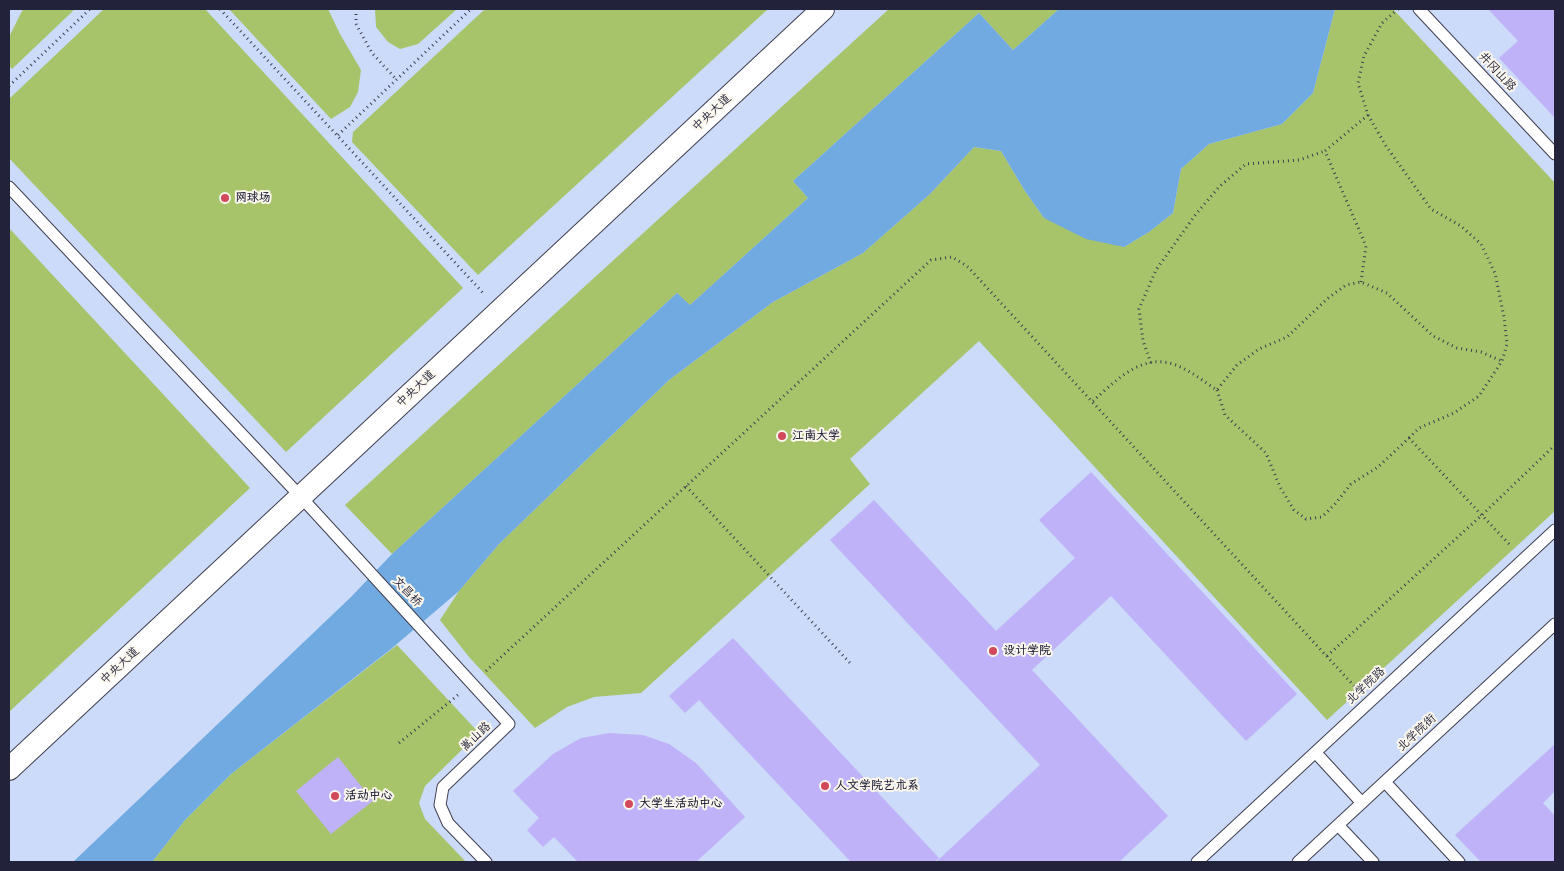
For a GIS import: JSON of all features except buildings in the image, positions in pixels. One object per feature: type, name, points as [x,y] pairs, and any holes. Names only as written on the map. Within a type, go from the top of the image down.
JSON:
[{"type":"street","name":"中央大道","points":[[9,769],[823,9]]},
{"type":"lane","name":"井冈山路","points":[[1419,9],[1555,154]]},
{"type":"lane","name":"文昌桥","points":[[9,187],[301,497],[430,638]]},
{"type":"lane","name":"北学院路","points":[[1197,862],[1555,530]]},
{"type":"lane","name":"北学院街","points":[[1298,862],[1555,624]]},
{"type":"lane","name":"嵩山路","points":[[430,638],[510,724],[443,787],[440,805],[448,823],[486,862]]},
{"type":"lane","points":[[1316,753],[1362,803]]},
{"type":"lane","points":[[1385,782],[1460,862]]},
{"type":"lane","points":[[1338,825],[1373,862]]},
{"type":"path","points":[[9,86],[90,9]]},
{"type":"path","points":[[220,9],[500,311]]},
{"type":"path","points":[[356,9],[356,24],[372,53],[396,79]]},
{"type":"path","points":[[338,135],[472,9]]},
{"type":"path","points":[[1093,401],[1124,374],[1151,362],[1163,362],[1184,369],[1217,390],[1225,414],[1266,453],[1280,487],[1294,510],[1306,519],[1322,517],[1351,484],[1378,467],[1419,428],[1454,412],[1479,396],[1502,361],[1507,344],[1504,317],[1494,273],[1481,244],[1460,226],[1432,210],[1386,146],[1368,115],[1358,83],[1364,56],[1382,23],[1398,9]]},
{"type":"path","points":[[1151,362],[1143,341],[1139,309],[1156,270],[1196,214],[1219,187],[1246,164],[1299,160],[1325,151],[1368,115]]},
{"type":"path","points":[[1325,151],[1366,246],[1361,282]]},
{"type":"path","points":[[399,743],[472,683],[932,260],[952,257],[967,266],[1368,702]]},
{"type":"path","points":[[1217,390],[1237,365],[1259,349],[1287,337],[1327,299],[1346,285],[1361,282],[1387,293],[1433,336],[1457,348],[1481,352],[1502,361]]},
{"type":"path","points":[[1409,438],[1523,560]]},
{"type":"path","points":[[1326,656],[1555,445]]},
{"type":"path","points":[[686,486],[850,663]]},
{"type":"shaded area","name":"江南大学","points":[[9,9],[1555,9],[1555,862],[9,862]]},
{"type":"green space","points":[[23,9],[75,9],[12,69],[9,66],[9,37]]},
{"type":"green space","name":"网球场","points":[[104,9],[205,9],[463,288],[286,452],[9,158],[9,99]]},
{"type":"green space","points":[[229,9],[328,9],[361,70],[358,92],[350,107],[331,119]]},
{"type":"green space","points":[[375,9],[457,9],[418,44],[400,49],[388,42],[376,27]]},
{"type":"green space","points":[[485,9],[768,9],[478,275],[352,142],[353,132]]},
{"type":"green space","points":[[889,9],[1059,9],[1013,50],[979,13],[793,181],[808,198],[689,306],[677,293],[392,554],[345,505]]},
{"type":"green space","points":[[1335,9],[1393,9],[1555,183],[1555,511],[1327,720],[979,341],[850,459],[870,484],[641,693],[594,697],[567,707],[535,728],[469,657],[440,620],[459,591],[499,544],[669,380],[773,302],[863,253],[930,194],[974,147],[1001,151],[1044,218],[1124,247],[1149,232],[1173,213],[1181,169],[1209,144],[1282,124],[1313,93]]},
{"type":"green space","points":[[9,228],[250,488],[9,712]]},
{"type":"green space","points":[[397,645],[479,733],[425,786],[419,803],[425,819],[466,862],[152,862],[185,820],[231,774]]},
{"type":"water","points":[[1059,9],[1335,9],[1313,93],[1282,124],[1209,144],[1181,169],[1173,213],[1149,232],[1124,247],[1086,239],[1044,218],[1001,151],[974,147],[930,194],[863,253],[773,302],[669,380],[499,544],[459,591],[391,649],[231,774],[185,820],[152,862],[73,862],[351,597],[392,554],[677,293],[690,305],[808,198],[793,181],[979,13],[1013,50]]},
{"type":"place","name":"网球场","points":[[225,198]]},
{"type":"place","name":"江南大学","points":[[782,436]]},
{"type":"place","name":"设计学院","points":[[993,651]]},
{"type":"place","name":"人文学院艺术系","points":[[825,786]]},
{"type":"place","name":"活动中心","points":[[335,796]]},
{"type":"place","name":"大学生活动中心","points":[[629,804]]}]
